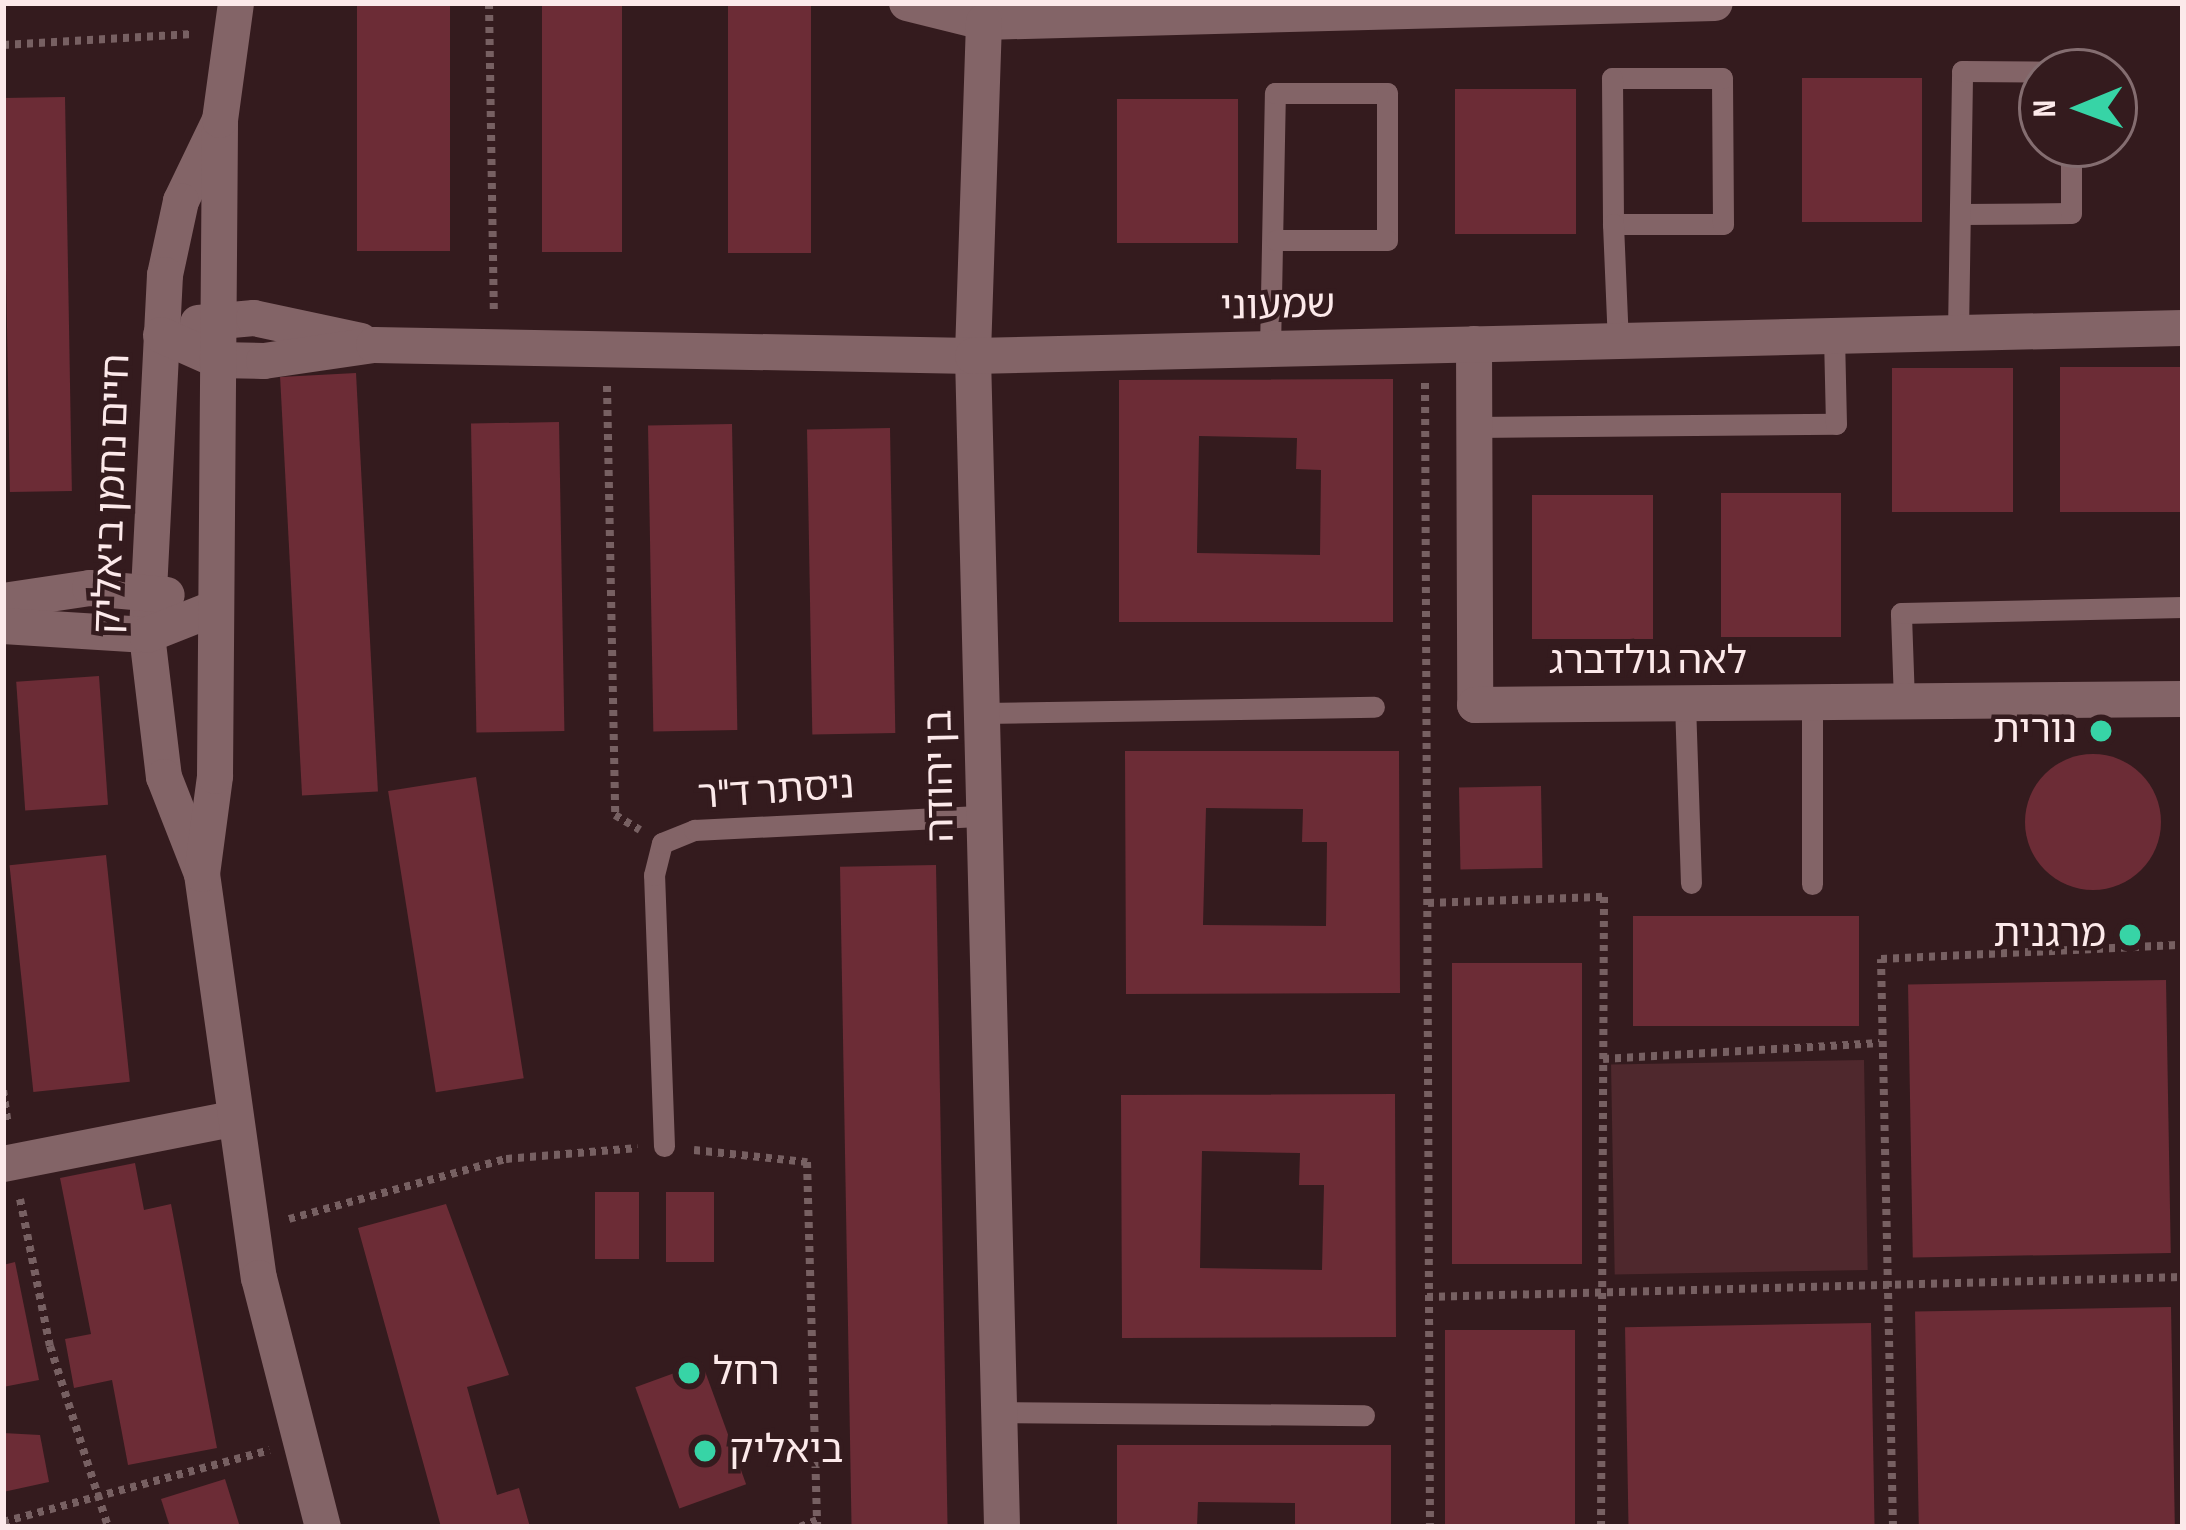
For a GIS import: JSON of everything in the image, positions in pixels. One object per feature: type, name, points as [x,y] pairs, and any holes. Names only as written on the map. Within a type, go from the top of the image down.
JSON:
[{"type":"street","points":[[907,3],[984,22],[1165,10],[1715,3]]},
{"type":"street","name":"חיים נחמן ביאליק","points":[[202,874],[214,776],[210,610],[220,316],[220,120],[234,18]]},
{"type":"street","name":"בן יהודה","points":[[984,22],[974,356],[1002,1527]]},
{"type":"street","name":"חיים נחמן ביאליק","points":[[220,120],[181,200],[160,335],[147,634],[164,777],[202,874],[251,1230],[322,1527]]},
{"type":"street","name":"שמעוני","points":[[160,335],[220,316],[374,345]]},
{"type":"street","name":"שמעוני","points":[[160,335],[217,360],[374,345],[974,356],[2183,328]]},
{"type":"street","name":"לאה גולדברג","points":[[1474,344],[1475,705],[2183,700]]},
{"type":"street","points":[[3,601],[146,588],[210,610]]},
{"type":"street","points":[[3,626],[147,634],[210,610]]},
{"type":"street","points":[[8,1164],[233,1119]]},
{"type":"lane","points":[[1958,332],[1962,71],[2018,72]]},
{"type":"lane","points":[[1613,224],[1724,224],[1722,78],[1612,78],[1613,224],[1618,341]]},
{"type":"lane","points":[[1270,349],[1276,93],[1387,93],[1388,239],[1276,240]]},
{"type":"lane","points":[[1963,214],[2071,213],[2071,168]]},
{"type":"lane","points":[[1474,427],[1836,424],[1834,336]]},
{"type":"lane","points":[[1904,701],[1901,614],[2183,608]]},
{"type":"lane","points":[[1812,702],[1812,884]]},
{"type":"lane","points":[[1685,704],[1691,883]]},
{"type":"lane","points":[[982,713],[1374,706]]},
{"type":"lane","name":"ניסתר ד\"ר","points":[[664,1146],[654,875],[662,843],[694,830],[984,816]]},
{"type":"lane","points":[[999,1412],[1364,1415]]},
{"type":"path","points":[[489,3],[495,347]]},
{"type":"path","points":[[3,45],[234,18]]},
{"type":"path","points":[[1425,345],[1430,1527]]},
{"type":"path","points":[[607,349],[615,815],[662,843]]},
{"type":"path","points":[[1428,903],[1604,897],[1601,1527]]},
{"type":"path","points":[[1894,1527],[1881,959],[2183,945]]},
{"type":"path","points":[[1603,1059],[1880,1042]]},
{"type":"path","points":[[3,1090],[8,1164],[50,1346],[108,1527]]},
{"type":"path","points":[[251,1230],[506,1159],[664,1146],[807,1162],[817,1524],[800,1527]]},
{"type":"path","points":[[1426,1297],[2183,1277]]},
{"type":"path","points":[[3,1522],[300,1442]]},
{"type":"shaded area","points":[[1864,1060],[1868,1270],[1615,1274],[1611,1064]]},
{"type":"building","points":[[357,3],[450,3],[450,251],[357,251]]},
{"type":"building","points":[[542,3],[622,3],[622,252],[542,252]]},
{"type":"building","points":[[728,3],[811,3],[811,253],[728,253]]},
{"type":"building","points":[[1802,78],[1922,78],[1922,222],[1802,222]]},
{"type":"building","points":[[1455,89],[1576,89],[1576,234],[1455,234]]},
{"type":"building","points":[[65,97],[72,491],[10,492],[3,98]]},
{"type":"building","points":[[1117,99],[1238,99],[1238,243],[1117,243]]},
{"type":"building","points":[[2060,367],[2181,367],[2181,512],[2060,512]]},
{"type":"building","points":[[1892,368],[2013,368],[2013,512],[1892,512]]},
{"type":"building","points":[[356,373],[378,791],[302,795],[280,377]]},
{"type":"building","points":[[1393,379],[1393,622],[1119,622],[1119,380]],"holes":[[[1199,436],[1297,438],[1296,469],[1321,470],[1320,555],[1197,553]]]},
{"type":"building","points":[[559,422],[564,731],[476,732],[471,424]]},
{"type":"building","points":[[732,424],[737,730],[653,731],[648,425]]},
{"type":"building","points":[[890,428],[895,733],[812,734],[807,429]]},
{"type":"building","points":[[1721,493],[1841,493],[1841,637],[1721,637]]},
{"type":"building","points":[[1532,495],[1653,495],[1653,639],[1532,639]]},
{"type":"building","points":[[99,676],[108,805],[25,810],[16,682]]},
{"type":"building","points":[[1125,751],[1399,751],[1400,993],[1126,994]],"holes":[[[1206,808],[1303,809],[1302,842],[1327,842],[1326,926],[1203,925]]]},
{"type":"building","points":[[2093,754],[2119,759],[2141,774],[2156,796],[2161,822],[2156,848],[2141,870],[2119,885],[2093,890],[2067,885],[2045,870],[2030,848],[2025,822],[2030,796],[2045,774],[2067,759]]},
{"type":"building","points":[[476,777],[524,1078],[436,1092],[388,791]]},
{"type":"building","points":[[1541,786],[1542,868],[1460,869],[1459,787]]},
{"type":"building","points":[[106,855],[130,1082],[33,1092],[10,865]]},
{"type":"building","points":[[936,865],[948,1527],[852,1527],[840,867]]},
{"type":"building","points":[[1633,916],[1859,916],[1859,1026],[1633,1026]]},
{"type":"building","points":[[1452,963],[1582,963],[1582,1264],[1452,1264]]},
{"type":"building","points":[[2166,980],[2171,1253],[1913,1257],[1908,985]]},
{"type":"building","points":[[1395,1094],[1396,1337],[1122,1338],[1121,1095]],"holes":[[[1202,1151],[1300,1153],[1299,1185],[1324,1185],[1322,1270],[1200,1268]]]},
{"type":"building","points":[[135,1163],[144,1210],[171,1204],[217,1448],[128,1465],[112,1380],[74,1388],[65,1339],[91,1334],[60,1178]]},
{"type":"building","points":[[595,1192],[639,1192],[639,1259],[595,1259]]},
{"type":"building","points":[[666,1192],[714,1192],[714,1262],[666,1262]]},
{"type":"building","points":[[446,1204],[509,1375],[467,1387],[497,1495],[519,1488],[530,1527],[441,1527],[358,1228]]},
{"type":"building","points":[[15,1262],[39,1380],[3,1387],[3,1265]]},
{"type":"building","points":[[2171,1307],[2175,1527],[1919,1527],[1915,1311]]},
{"type":"building","points":[[1871,1323],[1875,1527],[1629,1527],[1625,1327]]},
{"type":"building","points":[[1445,1330],[1575,1330],[1575,1527],[1445,1527]]},
{"type":"building","points":[[702,1363],[746,1484],[679,1509],[635,1387]]},
{"type":"building","points":[[3,1433],[40,1435],[49,1482],[3,1492]]},
{"type":"building","points":[[1117,1445],[1391,1445],[1391,1527],[1295,1527],[1295,1503],[1198,1502],[1197,1527],[1117,1527]]},
{"type":"building","points":[[225,1479],[240,1527],[170,1527],[161,1499]]},
{"type":"place","name":"נורית","points":[[2101,731]]},
{"type":"place","name":"מרגנית","points":[[2130,935]]},
{"type":"place","name":"רחל","points":[[689,1373]]},
{"type":"place","name":"ביאליק","points":[[705,1451]]}]
